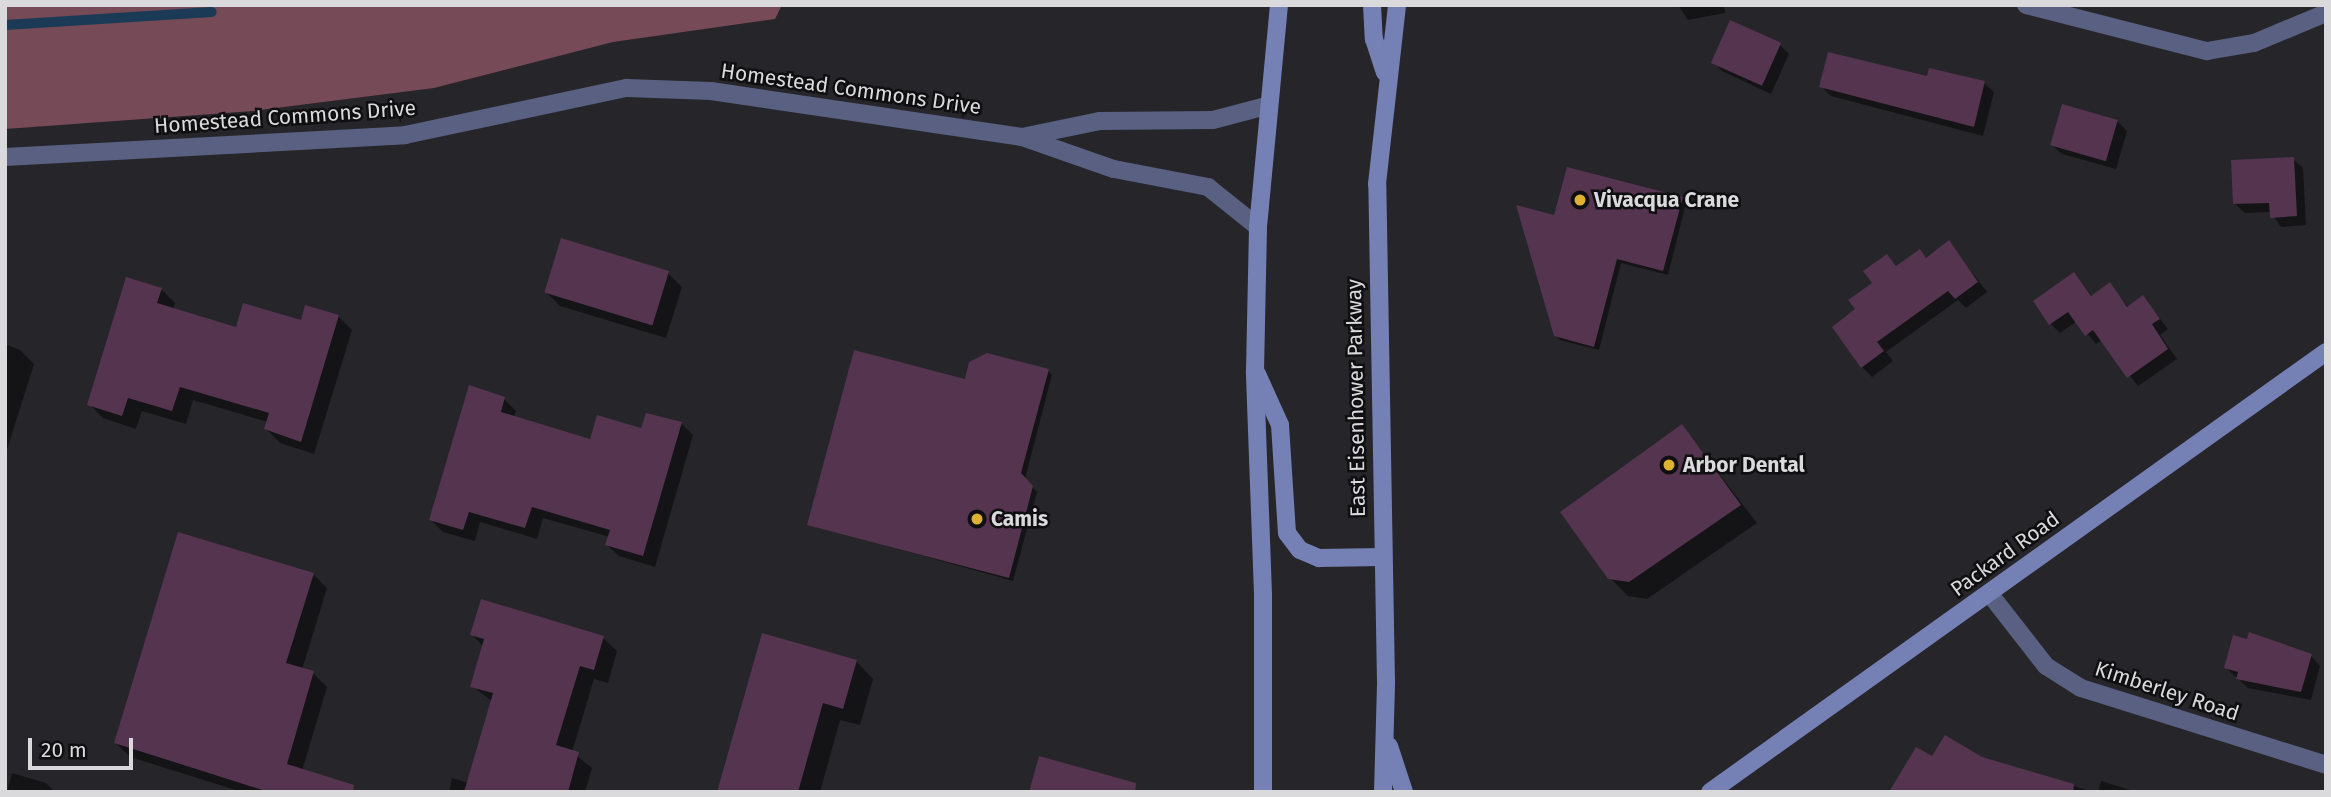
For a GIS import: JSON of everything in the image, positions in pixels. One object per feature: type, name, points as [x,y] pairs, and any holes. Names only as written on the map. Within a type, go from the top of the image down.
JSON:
[{"type":"main road","points":[[1262,792],[1263,594],[1255,370],[1258,228],[1266,106],[1279,5]]},
{"type":"main road","points":[[1372,5],[1374,39],[1387,76]]},
{"type":"main road","name":"East Eisenhower Parkway","points":[[1382,792],[1382,557],[1375,291],[1377,184],[1397,5]]},
{"type":"main road","name":"Packard Road","points":[[1710,792],[2326,352]]},
{"type":"main road","points":[[1255,370],[1280,425],[1287,533],[1300,550],[1319,558],[1382,557]]},
{"type":"main road","points":[[1384,729],[1404,792]]},
{"type":"street","points":[[2026,5],[2207,51],[2254,43],[2326,13]]},
{"type":"street","name":"Homestead Commons Drive","points":[[5,157],[405,135],[626,88],[711,91],[1022,137],[1114,169],[1208,187],[1258,228]]},
{"type":"street","name":"Homestead Commons Drive","points":[[1022,137],[1100,121],[1213,120],[1266,106]]},
{"type":"street","name":"Kimberley Road","points":[[1989,593],[2046,666],[2081,688],[2326,765]]},
{"type":"shaded area","points":[[5,5],[782,5],[775,19],[613,42],[434,88],[253,111],[5,129]]},
{"type":"building","points":[[1730,20],[1781,43],[1762,86],[1711,63]]},
{"type":"building","points":[[1828,52],[1927,76],[1929,68],[1985,81],[1974,127],[1819,87]]},
{"type":"building","points":[[2062,104],[2118,120],[2106,161],[2050,145]]},
{"type":"building","points":[[2294,157],[2297,216],[2270,218],[2269,203],[2233,204],[2231,160]]},
{"type":"building","points":[[1567,167],[1683,197],[1663,271],[1617,259],[1594,347],[1554,336],[1516,205],[1554,215]]},
{"type":"building","points":[[561,238],[669,271],[652,326],[544,293]]},
{"type":"building","points":[[1949,240],[1978,282],[1955,299],[1948,291],[1877,342],[1884,351],[1861,368],[1832,327],[1855,309],[1848,300],[1872,283],[1863,271],[1887,254],[1896,266],[1920,249],[1926,258]]},
{"type":"building","points":[[2074,272],[2091,296],[2110,282],[2127,307],[2143,295],[2160,319],[2152,324],[2168,349],[2127,378],[2093,330],[2085,336],[2068,312],[2049,325],[2033,301]]},
{"type":"building","points":[[126,277],[162,288],[157,303],[236,327],[243,303],[301,320],[305,305],[339,315],[301,442],[264,429],[269,413],[180,387],[172,411],[128,398],[122,416],[87,405]]},
{"type":"building","points":[[854,350],[965,379],[969,362],[987,353],[1049,369],[1021,473],[1033,486],[1009,578],[807,525]]},
{"type":"building","points":[[469,385],[505,397],[501,412],[590,439],[597,415],[641,428],[646,413],[682,422],[643,556],[605,545],[610,530],[532,507],[525,528],[469,512],[463,530],[429,520]]},
{"type":"building","name":"Arbor Dental","points":[[1682,424],[1741,505],[1629,582],[1608,579],[1560,512]]},
{"type":"building","points":[[178,532],[314,573],[286,663],[314,671],[287,764],[354,785],[353,792],[269,792],[114,743]]},
{"type":"building","points":[[481,599],[604,636],[594,670],[580,666],[556,745],[579,752],[568,792],[464,792],[493,693],[470,687],[484,639],[470,635]]},
{"type":"building","points":[[2249,632],[2312,654],[2301,692],[2236,679],[2238,672],[2224,668],[2233,635],[2247,639]]},
{"type":"building","points":[[762,633],[857,660],[843,709],[823,703],[798,792],[717,792]]},
{"type":"building","points":[[1945,735],[1982,757],[2074,784],[2073,792],[1889,792],[1916,747],[1932,756]]},
{"type":"building","points":[[1039,756],[1136,783],[1135,792],[1029,792]]},
{"type":"waterway","points":[[5,25],[212,12]]},
{"type":"place","name":"Vivacqua Crane","points":[[1580,200]]},
{"type":"place","name":"Arbor Dental","points":[[1669,465]]},
{"type":"place","name":"Camis","points":[[977,519]]}]
